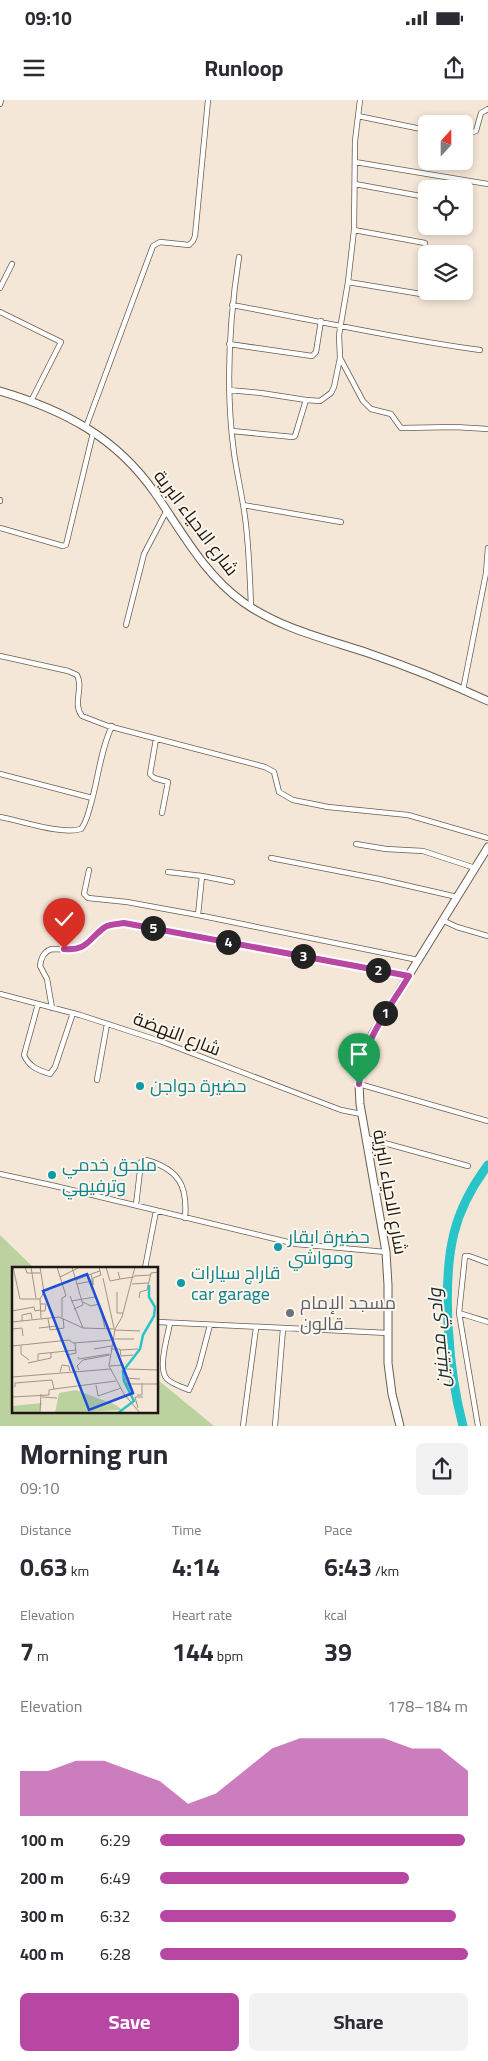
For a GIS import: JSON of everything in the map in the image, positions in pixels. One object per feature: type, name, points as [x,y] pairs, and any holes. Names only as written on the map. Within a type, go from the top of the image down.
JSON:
[{"type":"main road","name":"شارع الاحياء البرية","points":[[0,392],[54,409],[86,427],[125,457],[147,482],[190,546],[219,582],[251,607],[289,626],[396,662],[488,701]]},
{"type":"main road","name":"شارع الاحياء البرية","points":[[400,1426],[392,1394],[388,1363],[386,1252],[361,1114],[359,1084],[362,1059],[369,1042],[488,847]]},
{"type":"street","points":[[86,427],[152,246],[160,242],[189,245],[193,242],[208,100]]},
{"type":"street","points":[[229,390],[306,400],[320,400],[330,392],[335,382],[340,358],[340,326],[348,282],[354,230],[354,162],[360,100]]},
{"type":"street","points":[[473,133],[476,132],[481,113],[488,109]]},
{"type":"street","points":[[358,116],[418,128]]},
{"type":"street","points":[[354,162],[488,184]]},
{"type":"street","points":[[355,184],[418,196]]},
{"type":"street","points":[[354,230],[425,243]]},
{"type":"street","points":[[239,256],[232,305],[228,367],[234,452],[250,562],[251,607]]},
{"type":"street","points":[[0,288],[12,264]]},
{"type":"street","points":[[348,282],[418,294]]},
{"type":"street","points":[[232,305],[431,343],[480,350]]},
{"type":"street","points":[[0,312],[61,342],[31,401]]},
{"type":"street","points":[[229,344],[312,356],[316,352],[321,321]]},
{"type":"street","points":[[340,358],[363,401],[371,409],[391,414],[400,428],[455,427],[488,429]]},
{"type":"street","points":[[232,431],[293,437],[295,436],[306,400]]},
{"type":"street","points":[[0,528],[63,546],[66,545],[93,433]]},
{"type":"street","points":[[243,505],[340,522]]},
{"type":"street","points":[[126,625],[144,554],[167,510]]},
{"type":"street","points":[[463,690],[486,573],[488,548]]},
{"type":"street","points":[[0,656],[77,675],[79,683],[77,707],[79,713],[87,719],[266,768],[274,772],[279,792],[294,800],[328,806],[408,815],[488,838]]},
{"type":"street","points":[[0,817],[50,828],[81,829],[85,824],[112,726]]},
{"type":"street","points":[[156,738],[150,774],[154,778],[168,782],[162,813]]},
{"type":"street","points":[[0,774],[92,798]]},
{"type":"street","points":[[356,844],[386,849],[423,851],[475,868]]},
{"type":"street","points":[[271,858],[387,880],[457,897]]},
{"type":"street","points":[[89,870],[84,894],[88,898],[127,902],[198,915],[418,960]]},
{"type":"street","points":[[168,872],[232,882]]},
{"type":"street","points":[[198,915],[202,876]]},
{"type":"street","points":[[442,920],[457,927],[488,936]]},
{"type":"street","points":[[52,1008],[47,979],[40,966],[48,950],[76,950],[89,942],[106,926],[124,923],[409,976]]},
{"type":"street","name":"شارع النهضة","points":[[0,994],[73,1013],[168,1044],[341,1110],[361,1114]]},
{"type":"street","points":[[38,1004],[24,1055],[26,1062],[50,1074],[55,1067],[73,1013]]},
{"type":"street","points":[[97,1080],[107,1024]]},
{"type":"street","points":[[359,1084],[488,1121]]},
{"type":"street","points":[[366,1138],[468,1166]]},
{"type":"street","points":[[136,1205],[141,1162],[146,1160],[162,1164],[180,1180],[185,1200],[185,1218]]},
{"type":"street","points":[[0,1174],[296,1244],[386,1252]]},
{"type":"street","points":[[145,1267],[156,1211]]},
{"type":"street","points":[[478,1426],[459,1313],[465,1256],[488,1263]]},
{"type":"street","points":[[459,1313],[488,1322]]},
{"type":"street","points":[[159,1322],[388,1333]]},
{"type":"street","points":[[170,1323],[164,1357],[164,1374],[168,1380],[189,1390],[199,1367],[210,1325]]},
{"type":"street","points":[[243,1426],[256,1328]]},
{"type":"street","points":[[275,1426],[283,1329]]},
{"type":"green space","points":[[0,1235],[33,1267],[12,1267],[12,1414],[159,1414],[159,1381],[214,1426],[0,1426]]},
{"type":"waterway","name":"وادي مجينين","points":[[463,1426],[454,1381],[448,1330],[447,1304],[450,1254],[454,1233],[463,1206],[488,1165]]},
{"type":"place","name":"حضيرة دواجن","points":[[140,1086]]},
{"type":"place","name":"ملحق خدمي وترفيهي","points":[[52,1175]]},
{"type":"place","name":"حضيرة ابقار ومواشي","points":[[278,1247]]},
{"type":"place","name":"قاراج سيارات car garage","points":[[181,1283]]},
{"type":"place","name":"مسجد الإمام قالون","points":[[290,1313]]},
{"type":"route","points":[[64,949],[76,950],[99,934],[106,926],[124,923],[409,976],[373,1033],[362,1059],[359,1084]]}]
